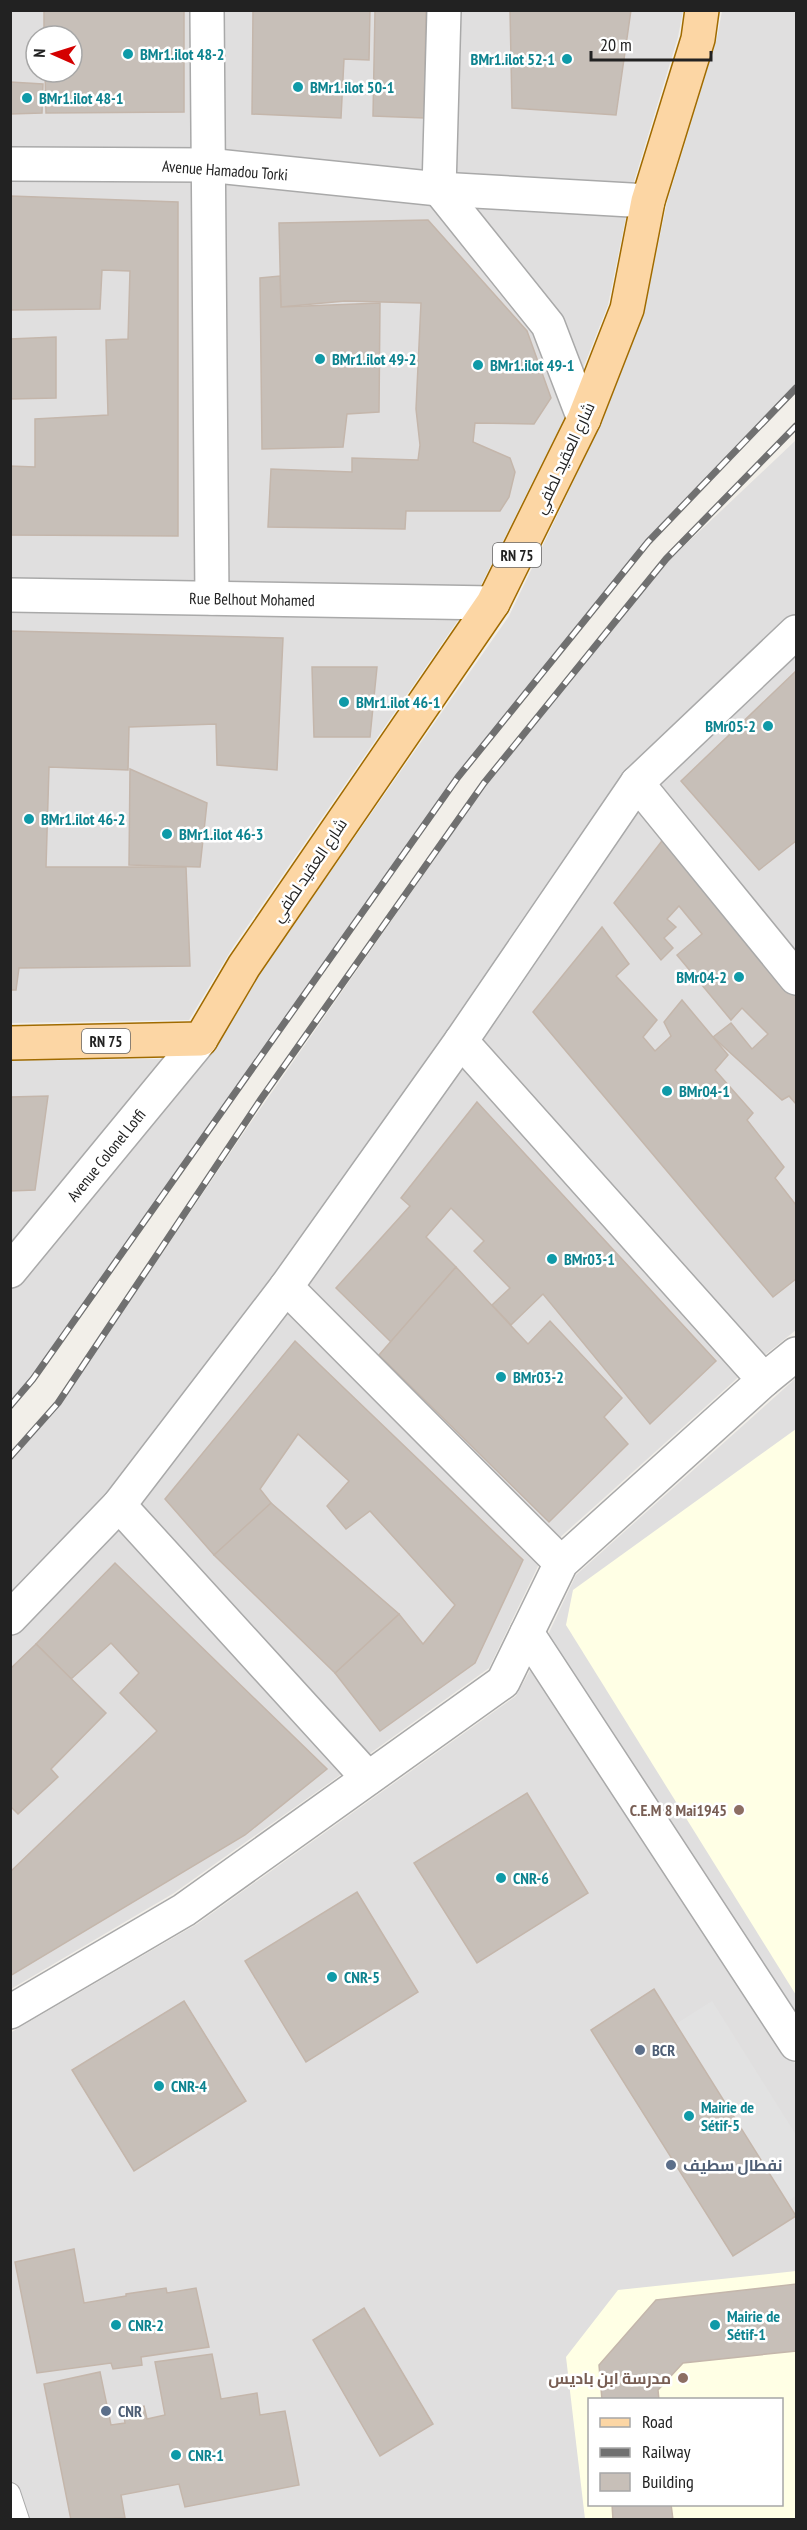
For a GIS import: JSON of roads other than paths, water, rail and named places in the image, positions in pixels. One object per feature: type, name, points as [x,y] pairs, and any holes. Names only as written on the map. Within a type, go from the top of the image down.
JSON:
[{"type":"main road","name":"شارع العقيد لطفي","points":[[201,1039],[244,966],[493,603],[584,419],[627,309],[648,201],[698,39],[702,10]]},
{"type":"main road","name":"RN 75","points":[[10,1043],[201,1039]]},
{"type":"street","points":[[207,10],[212,598]]},
{"type":"street","points":[[444,10],[439,189],[548,324],[584,419]]},
{"type":"street","name":"Avenue Hamadou Torki","points":[[10,164],[207,165],[439,189],[648,201]]},
{"type":"street","name":"Rue Belhout Mohamed","points":[[10,595],[493,603]]},
{"type":"street","points":[[10,1618],[118,1505],[286,1287],[461,1041],[637,783],[796,633]]},
{"type":"street","points":[[637,783],[796,978]]},
{"type":"street","name":"Avenue Colonel Lotfi","points":[[10,1271],[201,1039]]},
{"type":"street","points":[[461,1041],[764,1380]]},
{"type":"street","points":[[286,1287],[561,1563]]},
{"type":"street","points":[[10,2012],[184,1910],[503,1682],[561,1563],[764,1380],[796,1354]]},
{"type":"street","points":[[118,1505],[368,1778]]},
{"type":"street","points":[[526,1633],[796,2044]]},
{"type":"lane","points":[[10,2493],[19,2520]]},
{"type":"railway","points":[[10,1406],[33,1379],[458,777],[648,542],[796,388]]},
{"type":"railway","points":[[10,1457],[58,1403],[261,1099],[484,783],[666,559],[796,426]]},
{"type":"place","name":"BMr1.ilot 48-2","points":[[128,54]]},
{"type":"place","name":"BMr1.ilot 52-1","points":[[567,59]]},
{"type":"place","name":"BMr1.ilot 50-1","points":[[298,87]]},
{"type":"place","name":"BMr1.ilot 48-1","points":[[27,98]]},
{"type":"place","name":"BMr1.ilot 49-2","points":[[320,359]]},
{"type":"place","name":"BMr1.ilot 49-1","points":[[478,365]]},
{"type":"place","name":"BMr1.ilot 46-1","points":[[344,702]]},
{"type":"place","name":"BMr05-2","points":[[768,726]]},
{"type":"place","name":"BMr1.ilot 46-2","points":[[29,819]]},
{"type":"place","name":"BMr1.ilot 46-3","points":[[167,834]]},
{"type":"place","name":"BMr04-2","points":[[739,977]]},
{"type":"place","name":"BMr04-1","points":[[667,1091]]},
{"type":"place","name":"BMr03-1","points":[[552,1259]]},
{"type":"place","name":"BMr03-2","points":[[501,1377]]},
{"type":"place","name":"C.E.M 8 Mai1945","points":[[739,1810]]},
{"type":"place","name":"CNR-6","points":[[501,1878]]},
{"type":"place","name":"CNR-5","points":[[332,1977]]},
{"type":"place","name":"BCR","points":[[640,2050]]},
{"type":"place","name":"CNR-4","points":[[159,2086]]},
{"type":"place","name":"Mairie de Sétif-5","points":[[689,2116]]},
{"type":"place","name":"نفطال سطيف","points":[[671,2165]]},
{"type":"place","name":"CNR-2","points":[[116,2325]]},
{"type":"place","name":"Mairie de Sétif-1","points":[[715,2325]]},
{"type":"place","name":"مدرسة ابن باديس","points":[[683,2378]]},
{"type":"place","name":"CNR","points":[[106,2411]]},
{"type":"place","name":"CNR-1","points":[[176,2455]]}]
